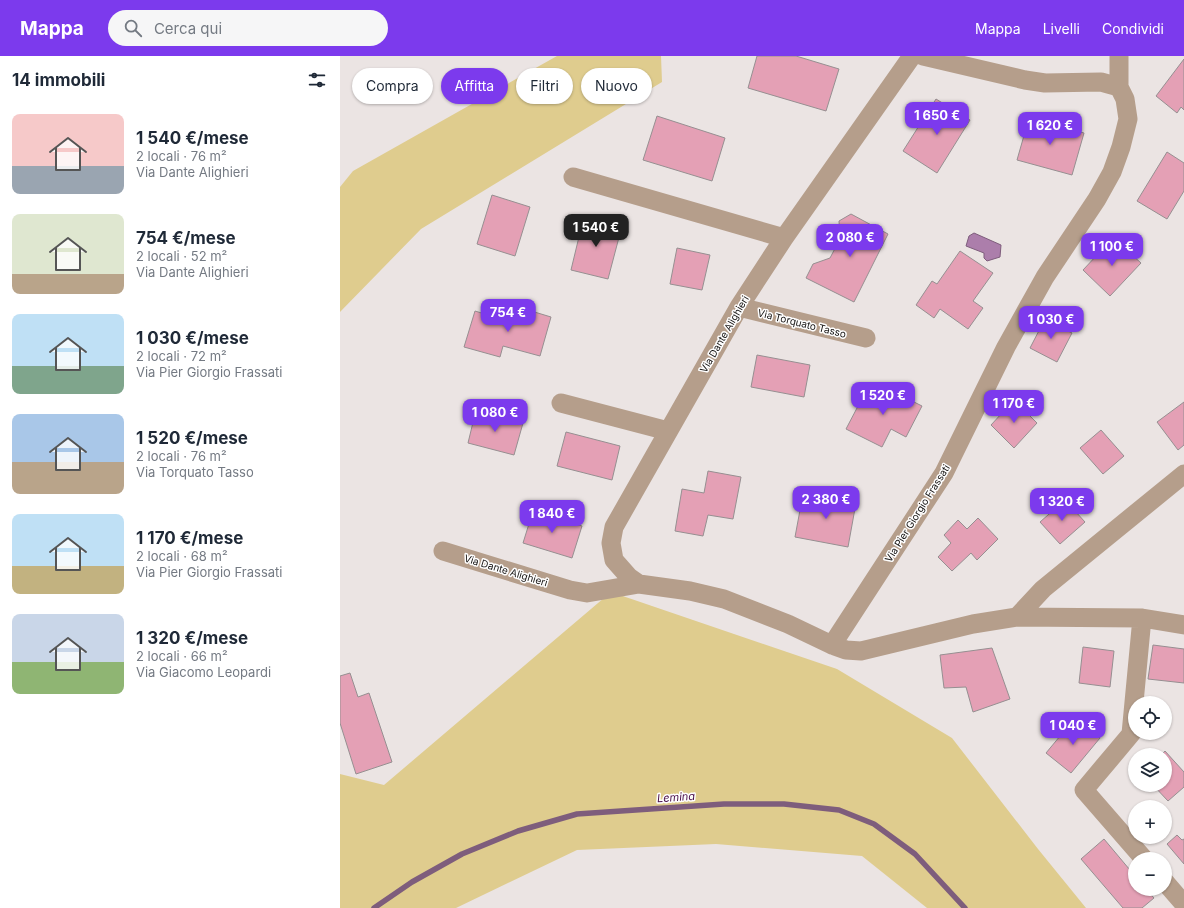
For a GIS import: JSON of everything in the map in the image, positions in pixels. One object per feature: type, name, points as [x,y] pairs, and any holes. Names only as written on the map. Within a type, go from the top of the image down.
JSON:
[{"type":"street","name":"Via Dante Alighieri","points":[[639,584],[625,573],[614,560],[611,543],[614,527],[739,307],[784,238],[912,56]]},
{"type":"street","points":[[923,56],[1025,80],[1045,83],[1101,82],[1119,87],[1119,56]]},
{"type":"street","name":"Via Pier Giorgio Frassati","points":[[832,645],[944,473],[1006,347],[1045,277],[1097,199],[1112,172],[1121,147],[1128,119],[1125,100],[1119,87]]},
{"type":"street","points":[[573,177],[784,238]]},
{"type":"street","name":"Via Torquato Tasso","points":[[739,307],[866,338]]},
{"type":"street","points":[[561,403],[668,431]]},
{"type":"street","points":[[1017,617],[1043,589],[1184,474]]},
{"type":"street","name":"Via Dante Alighieri","points":[[443,551],[570,590],[587,593],[639,584],[690,591],[724,599],[788,624],[832,645]]},
{"type":"street","points":[[832,645],[846,650],[861,651],[973,624],[1017,617],[1142,618],[1184,625]]},
{"type":"street","points":[[1138,852],[1084,790],[1131,734],[1142,618]]},
{"type":"street","points":[[1172,890],[1184,904]]},
{"type":"shaded area","points":[[557,56],[661,56],[662,82],[652,88],[652,68],[581,68],[581,104],[626,104],[421,229],[340,312],[340,187],[353,171],[472,104],[508,104],[508,84],[516,79],[516,104],[573,104],[573,68],[536,68]]},
{"type":"shaded area","points":[[974,233],[1001,245],[1000,257],[987,261],[984,258],[984,253],[966,246],[969,236]]},
{"type":"shaded area","points":[[611,592],[837,669],[952,738],[1086,908],[927,908],[862,856],[716,844],[577,850],[456,908],[340,908],[340,774],[384,785]]},
{"type":"building","points":[[757,56],[796,56],[839,69],[826,111],[748,88]]},
{"type":"building","points":[[1184,59],[1184,110],[1181,107],[1177,113],[1156,96]]},
{"type":"building","points":[[936,99],[970,120],[937,173],[903,151]]},
{"type":"building","points":[[657,116],[725,138],[712,181],[643,160]]},
{"type":"building","points":[[1029,118],[1084,133],[1072,175],[1017,160]]},
{"type":"building","points":[[1167,152],[1184,163],[1184,191],[1167,219],[1137,201]]},
{"type":"building","points":[[492,195],[530,207],[515,256],[477,244]]},
{"type":"building","points":[[851,214],[888,234],[854,302],[806,278],[813,264],[830,258],[840,239],[839,221]]},
{"type":"building","points":[[584,216],[622,226],[608,279],[571,270]]},
{"type":"building","points":[[1113,238],[1141,263],[1110,296],[1083,270]]},
{"type":"building","points":[[677,248],[710,255],[702,290],[670,284]]},
{"type":"building","points":[[960,251],[993,273],[973,301],[983,308],[968,329],[940,309],[934,318],[916,305],[932,281],[937,284]]},
{"type":"building","points":[[518,307],[551,317],[540,356],[503,346],[500,357],[464,347],[475,311],[514,323]]},
{"type":"building","points":[[1045,319],[1072,333],[1057,362],[1030,348]]},
{"type":"building","points":[[757,355],[810,365],[804,397],[751,387]]},
{"type":"building","points":[[868,387],[887,396],[890,390],[922,406],[906,437],[891,429],[882,447],[846,429]]},
{"type":"building","points":[[1014,400],[1037,423],[1014,448],[991,425]]},
{"type":"building","points":[[1184,402],[1184,445],[1178,450],[1157,422]]},
{"type":"building","points":[[476,410],[523,423],[514,455],[468,443]]},
{"type":"building","points":[[1101,430],[1124,456],[1103,474],[1080,448]]},
{"type":"building","points":[[566,432],[620,446],[612,480],[557,466]]},
{"type":"building","points":[[708,471],[741,477],[733,519],[708,515],[703,536],[675,531],[682,489],[704,493]]},
{"type":"building","points":[[803,494],[856,503],[848,547],[795,537]]},
{"type":"building","points":[[1065,500],[1085,522],[1060,544],[1040,522]]},
{"type":"building","points":[[533,511],[582,526],[572,558],[523,543]]},
{"type":"building","points":[[978,518],[998,539],[977,560],[971,553],[952,571],[938,557],[951,543],[944,535],[958,520],[967,529]]},
{"type":"building","points":[[1153,645],[1184,649],[1184,683],[1148,679]]},
{"type":"building","points":[[1083,647],[1114,651],[1110,687],[1079,683]]},
{"type":"building","points":[[992,648],[1010,699],[973,712],[966,687],[944,688],[940,655]]},
{"type":"building","points":[[350,673],[358,697],[369,693],[392,762],[356,774],[340,723],[340,676]]},
{"type":"building","points":[[1075,718],[1100,738],[1071,773],[1046,753]]},
{"type":"building","points":[[1172,759],[1184,772],[1184,787],[1169,800],[1167,800],[1160,792],[1172,792]]},
{"type":"building","points":[[1177,835],[1182,840],[1184,839],[1184,864],[1167,844],[1172,844],[1172,840]]},
{"type":"building","points":[[1104,839],[1128,868],[1128,896],[1152,896],[1154,898],[1142,908],[1123,908],[1081,859]]},
{"type":"waterway","name":"Lemina","points":[[374,908],[412,882],[462,854],[518,831],[577,814],[724,804],[784,804],[839,810],[874,824],[915,854],[965,908]]}]
